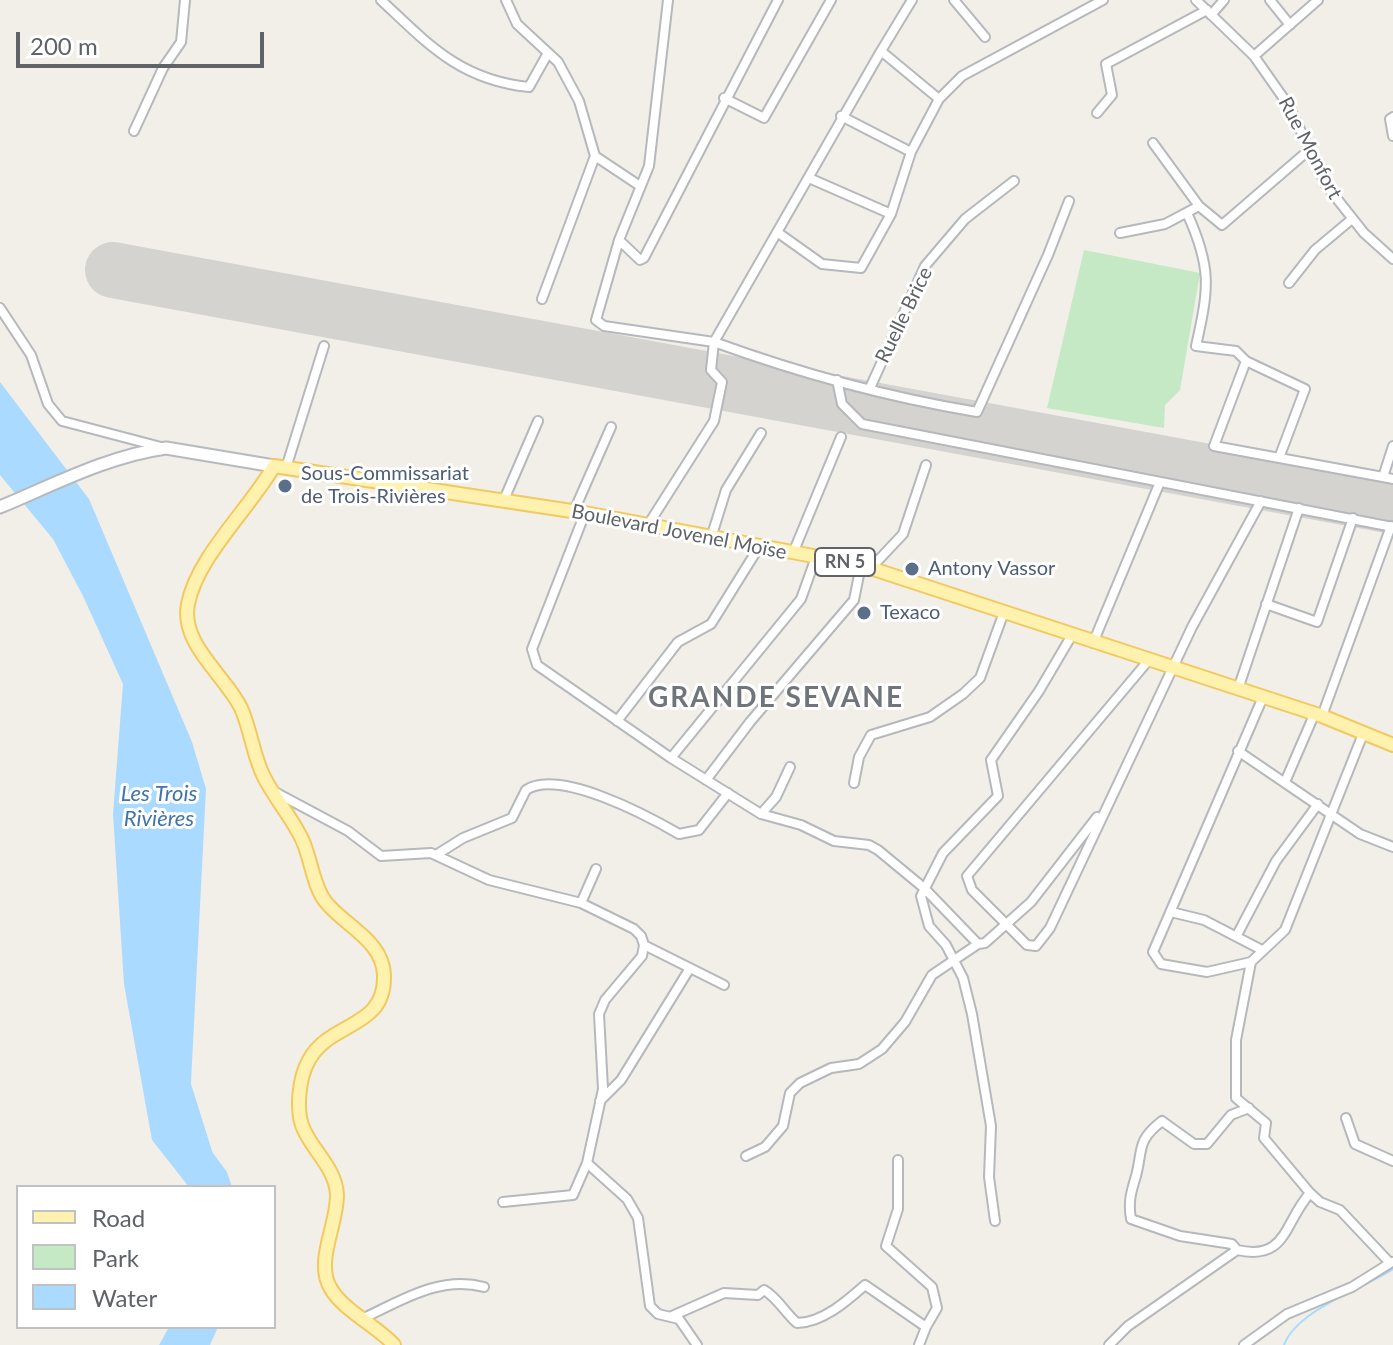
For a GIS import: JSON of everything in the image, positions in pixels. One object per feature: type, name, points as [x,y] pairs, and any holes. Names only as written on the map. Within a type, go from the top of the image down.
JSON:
[{"type":"main road","points":[[0,507],[98,466],[166,448],[280,467],[208,562],[188,599],[186,617],[190,633],[240,706],[262,774],[287,819],[299,832],[323,900],[366,939],[378,955],[384,973],[380,1001],[367,1018],[323,1041],[311,1056],[303,1070],[300,1101],[303,1129],[333,1176],[337,1194],[326,1277],[340,1299],[394,1345]]},
{"type":"main road","name":"Boulevard Jovenel Moïse","points":[[280,467],[580,512],[866,566],[1263,697],[1393,745]]},
{"type":"street","points":[[134,131],[163,68],[181,42],[185,0]]},
{"type":"street","points":[[381,0],[436,53],[470,73],[529,87],[548,53]]},
{"type":"street","points":[[506,0],[517,24],[558,62],[579,101],[595,156],[542,299]]},
{"type":"street","points":[[668,0],[649,166],[619,240],[596,320],[599,324],[714,342],[775,364],[870,388],[893,398],[977,412],[1069,201]]},
{"type":"street","points":[[619,240],[640,260],[644,258],[724,98],[778,0]]},
{"type":"street","points":[[724,98],[764,118],[831,0]]},
{"type":"street","points":[[648,525],[714,421],[722,382],[711,370],[714,342],[809,178],[841,116],[912,0]]},
{"type":"street","points":[[954,0],[985,37]]},
{"type":"street","points":[[777,232],[822,264],[861,268],[891,214],[911,152],[939,99],[962,76],[1103,0]]},
{"type":"street","name":"Rue Monfort","points":[[1196,0],[1254,56],[1289,106],[1326,185],[1352,219],[1393,259]]},
{"type":"street","points":[[1097,113],[1112,95],[1106,64],[1209,13],[1224,0]]},
{"type":"street","points":[[1270,0],[1290,25]]},
{"type":"street","points":[[1254,56],[1318,0]]},
{"type":"street","points":[[881,51],[939,99]]},
{"type":"street","points":[[841,116],[911,152]]},
{"type":"street","points":[[1393,117],[1390,119],[1393,136]]},
{"type":"street","points":[[1153,143],[1199,206],[1222,225],[1309,150]]},
{"type":"street","points":[[595,156],[640,186]]},
{"type":"street","points":[[809,178],[891,214]]},
{"type":"street","name":"Ruelle Brice","points":[[870,388],[925,266],[965,219],[1014,181]]},
{"type":"street","points":[[1120,233],[1165,224],[1199,206]]},
{"type":"street","points":[[1187,213],[1204,251],[1207,267],[1207,291],[1196,346],[1236,351],[1246,361],[1305,389],[1279,458]]},
{"type":"street","points":[[1289,283],[1315,250],[1352,219]]},
{"type":"street","points":[[0,308],[31,355],[48,404],[62,421],[166,448]]},
{"type":"street","points":[[280,467],[324,346]]},
{"type":"street","points":[[1246,361],[1214,446],[1393,479]]},
{"type":"street","points":[[837,380],[842,404],[862,424],[1392,526],[1318,716],[1285,782]]},
{"type":"street","points":[[503,502],[538,421]]},
{"type":"street","points":[[611,427],[534,641],[532,657],[544,673],[761,814],[801,825],[834,841],[869,845],[924,888],[978,944]]},
{"type":"street","points":[[711,538],[726,490],[761,433]]},
{"type":"street","points":[[793,553],[841,437]]},
{"type":"street","points":[[1383,477],[1393,446]]},
{"type":"street","points":[[706,780],[758,711],[854,600],[866,566],[903,534],[926,465]]},
{"type":"street","points":[[1093,643],[1160,482]]},
{"type":"street","points":[[1148,661],[969,872],[969,885],[1027,945],[1036,946],[1041,942],[1077,877],[1104,808],[1261,501]]},
{"type":"street","points":[[1238,689],[1299,508]]},
{"type":"street","points":[[1266,604],[1317,622],[1353,518]]},
{"type":"street","points":[[617,721],[678,642],[711,624],[759,547]]},
{"type":"street","points":[[671,758],[801,599],[816,557]]},
{"type":"street","points":[[854,783],[859,757],[871,735],[930,717],[980,678],[1004,612]]},
{"type":"street","points":[[995,1221],[989,1177],[991,1126],[984,1074],[963,978],[955,961],[929,926],[923,912],[924,888],[954,837],[998,796],[991,760],[1051,672],[1072,635]]},
{"type":"street","points":[[1251,962],[1198,972],[1158,962],[1153,952],[1263,697]]},
{"type":"street","points":[[1244,1345],[1287,1314],[1352,1287],[1392,1262],[1340,1210],[1320,1202],[1310,1193],[1264,1138],[1266,1123],[1236,1098],[1236,1040],[1251,962],[1285,930],[1334,815],[1363,734]]},
{"type":"street","points":[[1238,751],[1360,834],[1393,847]]},
{"type":"street","points":[[761,814],[776,797],[790,767]]},
{"type":"street","points":[[436,855],[463,838],[508,821],[526,790],[539,784],[573,789],[630,808],[679,834],[699,830],[728,793]]},
{"type":"street","points":[[271,790],[348,831],[381,856],[397,858],[420,852],[436,855],[489,880],[581,903],[634,929],[644,945],[724,985]]},
{"type":"street","points":[[1237,935],[1276,861],[1318,804]]},
{"type":"street","points":[[746,1156],[765,1147],[783,1126],[790,1093],[800,1083],[831,1068],[859,1064],[882,1049],[905,1022],[932,975],[946,962],[955,961],[978,944],[985,943],[1006,925],[1051,878],[1104,808]]},
{"type":"street","points":[[581,903],[596,869]]},
{"type":"street","points":[[1171,912],[1204,920],[1262,950]]},
{"type":"street","points":[[503,1202],[573,1195],[587,1163],[599,1102],[603,1064],[599,1014],[611,993],[636,967],[644,945]]},
{"type":"street","points":[[599,1102],[621,1080],[690,968]]},
{"type":"street","points":[[1249,1108],[1231,1115],[1207,1144],[1194,1144],[1162,1121],[1154,1127],[1140,1145],[1129,1204],[1131,1219],[1180,1236],[1232,1244],[1237,1250],[1258,1254],[1277,1246],[1295,1211],[1310,1193]]},
{"type":"street","points":[[1346,1118],[1355,1144],[1393,1161]]},
{"type":"street","points":[[898,1160],[898,1209],[886,1246],[932,1287],[937,1308],[919,1345]]},
{"type":"street","points":[[587,1163],[634,1208],[642,1238],[648,1302],[658,1314],[671,1316],[687,1327],[697,1345]]},
{"type":"street","points":[[1109,1345],[1128,1326],[1237,1250]]},
{"type":"street","points":[[364,1318],[437,1286],[459,1283],[484,1287]]},
{"type":"street","points":[[671,1316],[724,1293],[758,1295],[764,1290],[775,1297],[782,1310],[797,1323],[803,1323],[834,1310],[865,1285],[926,1327]]},
{"type":"green space","points":[[1084,250],[1200,273],[1180,390],[1165,405],[1164,428],[1047,408]]},
{"type":"water","name":"Les Trois Rivières","points":[[0,382],[89,499],[192,742],[206,789],[189,1121],[227,1172],[231,1185],[187,1185],[152,1140],[124,984],[113,814],[123,684],[53,539],[0,475]]},
{"type":"water","points":[[168,1329],[217,1329],[210,1345],[159,1345]]},
{"type":"waterway","name":"Les Trois Rivières","points":[[185,1088],[215,1185]]},
{"type":"waterway","points":[[1284,1345],[1302,1321],[1316,1311],[1393,1269]]},
{"type":"runway","points":[[113,270],[1393,506]]},
{"type":"place","name":"Sous-Commissariat de Trois-Rivières","points":[[285,486]]},
{"type":"place","name":"Antony Vassor","points":[[912,569]]},
{"type":"place","name":"Texaco","points":[[864,613]]},
{"type":"district","name":"GRANDE SEVANE","points":[[776,698]]}]
